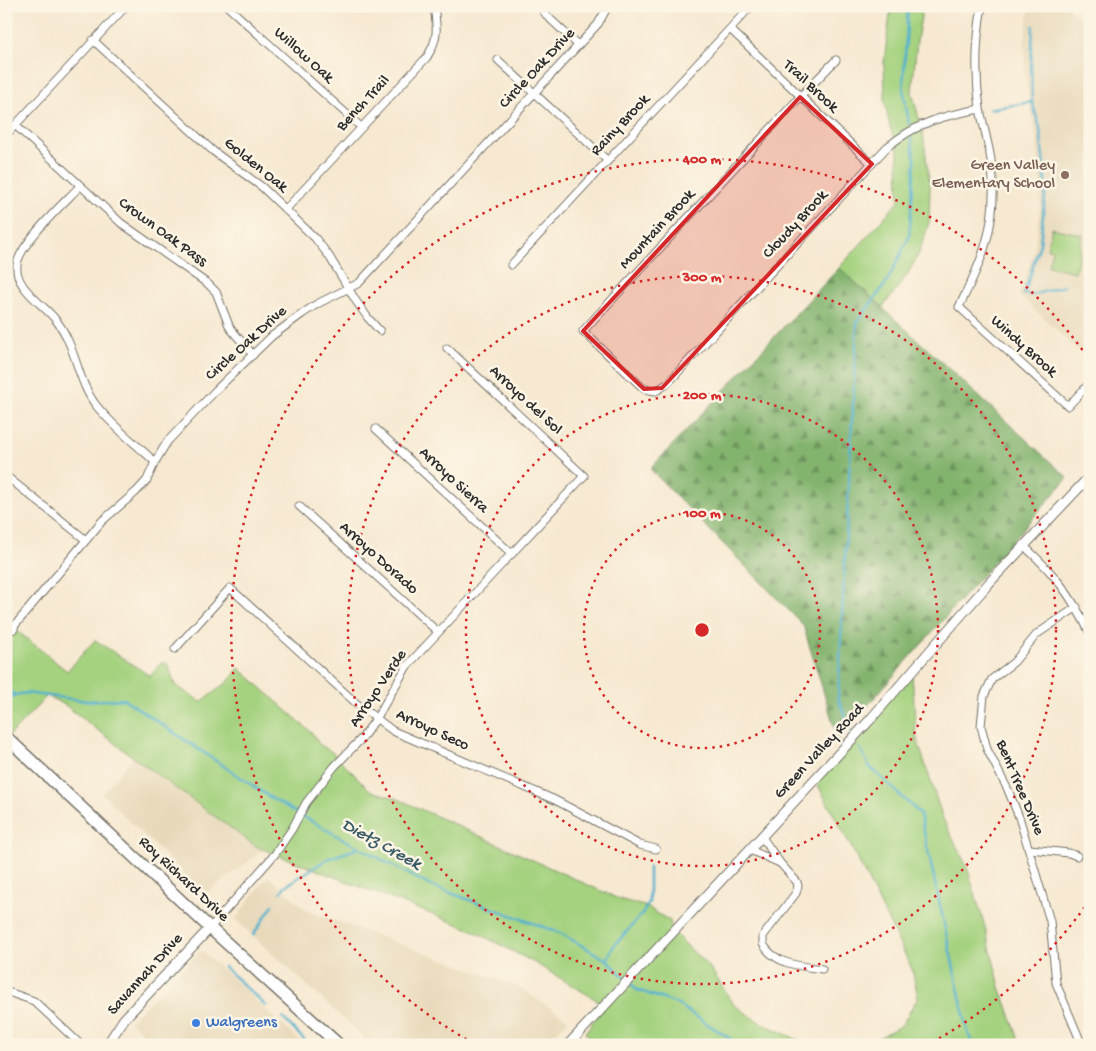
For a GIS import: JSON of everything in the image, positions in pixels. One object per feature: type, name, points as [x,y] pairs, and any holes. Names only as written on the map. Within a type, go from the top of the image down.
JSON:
[{"type":"main road","name":"Roy Richard Drive","points":[[6,737],[210,928],[339,1045]]},
{"type":"street","points":[[6,135],[126,6]]},
{"type":"street","name":"Willow Oak","points":[[227,6],[361,127]]},
{"type":"street","name":"Bench Trail","points":[[286,209],[427,57],[434,46],[437,32],[434,6]]},
{"type":"street","points":[[540,6],[547,16],[578,45]]},
{"type":"street","name":"Circle Oak Drive","points":[[6,636],[102,521],[147,480],[155,462],[176,432],[216,390],[272,336],[317,304],[359,283],[598,24],[608,6]]},
{"type":"street","name":"Rainy Brook","points":[[511,265],[751,6]]},
{"type":"street","points":[[980,109],[976,54],[982,6]]},
{"type":"street","name":"Trail Brook","points":[[730,29],[872,164]]},
{"type":"street","name":"Golden Oak","points":[[93,40],[213,151],[262,188],[315,238],[329,256],[347,289],[380,331]]},
{"type":"street","points":[[498,60],[608,161]]},
{"type":"street","name":"Mountain Brook","points":[[651,390],[644,389],[639,385],[583,332],[836,60]]},
{"type":"street","name":"Cloudy Brook","points":[[651,390],[656,391],[667,384],[887,147],[918,126],[951,114],[980,109]]},
{"type":"street","name":"Windy Brook","points":[[980,109],[990,151],[993,206],[982,260],[959,308],[1068,406],[1090,384]]},
{"type":"street","name":"Crown Oak Pass","points":[[15,125],[133,233],[208,284],[216,292],[230,328],[252,355]]},
{"type":"street","points":[[80,186],[23,250],[17,264],[18,273],[23,286],[55,319],[66,334],[85,387],[94,402],[106,417],[155,462]]},
{"type":"street","name":"Arroyo del Sol","points":[[447,348],[584,476]]},
{"type":"street","name":"Arroyo Sierra","points":[[376,429],[512,554]]},
{"type":"street","points":[[6,476],[86,540]]},
{"type":"street","name":"Arroyo Verde","points":[[210,928],[275,854],[292,829],[306,803],[334,767],[362,738],[376,719],[407,666],[584,476]]},
{"type":"street","name":"Green Valley Road","points":[[568,1045],[870,721],[1024,546],[1090,476]]},
{"type":"street","name":"Arroyo Dorado","points":[[300,506],[438,632]]},
{"type":"street","points":[[1024,546],[1048,568],[1067,591],[1090,632]]},
{"type":"street","name":"Arroyo Seco","points":[[175,649],[230,588],[356,703],[393,730],[555,800],[640,845],[656,849]]},
{"type":"street","name":"Bent Tree Drive","points":[[1077,607],[1037,634],[1014,662],[992,679],[984,696],[980,726],[983,738],[1012,799],[1030,850],[1050,921],[1056,983],[1082,1045]]},
{"type":"street","points":[[6,622],[14,628]]},
{"type":"street","points":[[762,837],[796,882],[798,889],[763,936],[763,944],[773,955],[790,965],[822,969]]},
{"type":"street","points":[[750,850],[780,863]]},
{"type":"street","points":[[1030,850],[1069,853],[1077,856]]},
{"type":"street","name":"Savannah Drive","points":[[107,1045],[124,1019],[210,928]]},
{"type":"street","points":[[12,993],[34,1001],[81,1045]]},
{"type":"highlighted area","points":[[800,97],[872,164],[662,388],[644,389],[583,331]]},
{"type":"shaded area","name":"Green Valley Elementary School","points":[[1030,6],[1066,6],[1090,28],[1090,361],[1019,295],[1034,252],[1041,187],[1037,141],[1025,76],[1025,38]]},
{"type":"shaded area","points":[[133,757],[257,847],[265,849],[205,894],[102,794]]},
{"type":"shaded area","points":[[268,876],[306,910],[517,986],[569,1020],[542,1045],[372,1045],[235,919]]},
{"type":"shaded area","points":[[201,950],[301,1042],[299,1045],[155,1045],[130,1021]]},
{"type":"green space","points":[[891,6],[923,6],[917,40],[912,92],[923,133],[930,186],[929,223],[919,253],[907,275],[883,307],[839,268],[899,201],[898,148],[890,128],[885,102],[884,62]]},
{"type":"green space","points":[[1052,228],[1083,235],[1075,272],[1048,266],[1052,250],[1047,249]]},
{"type":"green space","points":[[839,268],[1068,478],[838,739],[803,625],[650,469]]},
{"type":"green space","points":[[6,622],[67,671],[95,640],[150,676],[161,663],[168,664],[175,685],[201,702],[228,682],[239,668],[312,733],[319,744],[332,752],[371,791],[396,798],[619,899],[647,907],[670,921],[673,932],[711,969],[734,1005],[761,1023],[803,1042],[819,1045],[602,1045],[585,1033],[605,1005],[535,963],[470,929],[257,847],[65,705],[47,696],[7,738]]},
{"type":"green space","points":[[912,672],[916,736],[943,819],[967,867],[1000,987],[1021,1045],[849,1045],[869,1043],[902,1025],[918,997],[912,969],[855,854],[815,780]]},
{"type":"waterway","points":[[908,6],[903,88],[909,124]]},
{"type":"waterway","points":[[1033,26],[1032,102],[1040,128],[1046,187],[1040,244],[1024,294],[1032,295],[1064,286]]},
{"type":"waterway","points":[[989,109],[1032,102]]},
{"type":"waterway","points":[[851,731],[838,698],[857,322],[887,282],[909,237],[915,161],[911,138]]},
{"type":"waterway","name":"Dietz Creek","points":[[6,689],[15,695],[26,693],[87,701],[124,699],[271,798],[334,834],[429,885],[560,933],[607,960],[637,990],[675,1003],[740,1045]]},
{"type":"waterway","points":[[6,701],[15,695]]},
{"type":"waterway","points":[[860,748],[869,766],[920,814],[968,1033],[973,1045]]},
{"type":"waterway","points":[[281,892],[284,887],[327,859],[359,848]]},
{"type":"waterway","points":[[607,960],[613,947],[643,913],[649,902],[649,867]]},
{"type":"waterway","points":[[253,935],[273,905]]},
{"type":"waterway","points":[[224,967],[266,1006]]},
{"type":"waterway","points":[[283,1018],[309,1045]]},
{"type":"place","name":"Green Valley Elementary School","points":[[1065,175]]},
{"type":"place","name":"Walgreens","points":[[196,1023]]}]
